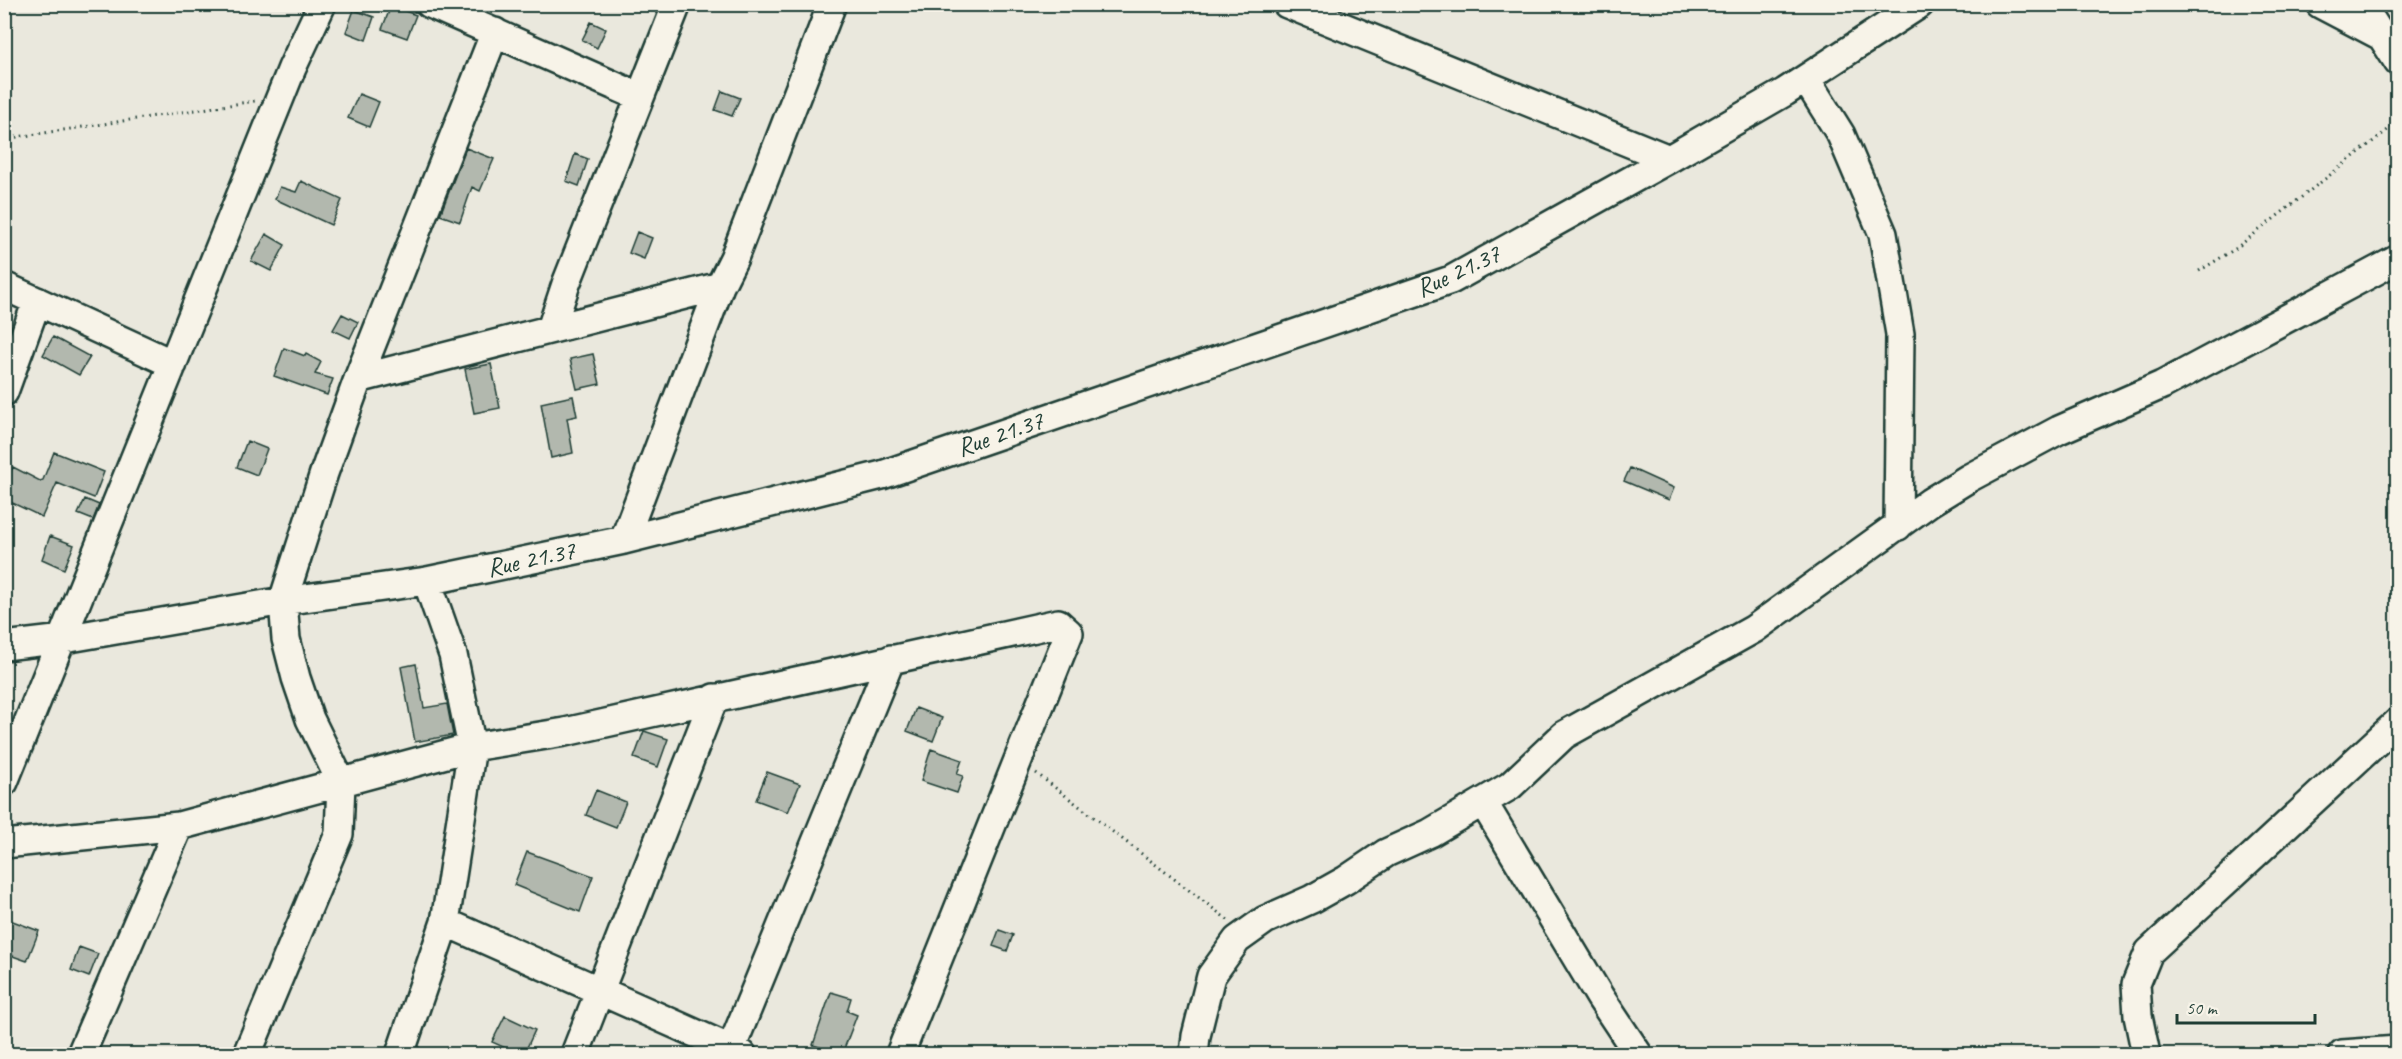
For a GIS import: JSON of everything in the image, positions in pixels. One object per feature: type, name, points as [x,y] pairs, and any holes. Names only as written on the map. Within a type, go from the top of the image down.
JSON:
[{"type":"street","points":[[4,782],[64,639],[292,68],[322,4]]},
{"type":"street","points":[[430,4],[640,97]]},
{"type":"street","points":[[551,330],[566,284],[677,4]]},
{"type":"street","name":"Rue 21.37","points":[[4,646],[64,639],[283,602],[427,581],[624,540],[882,475],[1451,280],[1806,80],[1920,4]]},
{"type":"street","points":[[2320,4],[2381,36]]},
{"type":"street","points":[[2361,4],[2397,62]]},
{"type":"street","points":[[1305,6],[1669,159]]},
{"type":"street","points":[[624,540],[720,286],[738,248],[823,7]]},
{"type":"street","points":[[247,1054],[339,834],[341,782],[310,719],[296,678],[285,639],[283,602],[324,473],[358,379],[495,32]]},
{"type":"street","points":[[1806,80],[1841,135],[1882,234],[1900,334],[1898,526]]},
{"type":"street","points":[[1194,1054],[1196,1036],[1211,976],[1237,940],[1264,920],[1312,899],[1346,880],[1386,853],[1430,833],[1510,786],[1564,735],[1754,629],[1930,502],[1969,478],[2059,430],[2162,385],[2397,259]]},
{"type":"street","points":[[4,286],[173,364]]},
{"type":"street","points":[[358,379],[720,286]]},
{"type":"street","points":[[4,392],[38,301]]},
{"type":"street","points":[[400,1054],[445,922],[472,747],[453,655],[427,581]]},
{"type":"street","points":[[4,844],[179,826],[472,747],[564,732],[1058,623],[1069,633],[900,1054]]},
{"type":"street","points":[[445,922],[600,990],[734,1053],[891,659]]},
{"type":"street","points":[[575,1054],[714,698]]},
{"type":"street","points":[[2146,1054],[2138,1016],[2136,984],[2149,952],[2397,722]]},
{"type":"street","points":[[1483,802],[1600,997],[1638,1054]]},
{"type":"street","points":[[81,1054],[179,826]]},
{"type":"street","points":[[2342,1054],[2397,1050]]},
{"type":"path","points":[[4,139],[257,101],[285,90]]},
{"type":"path","points":[[2199,271],[2235,249],[2397,122]]},
{"type":"path","points":[[1017,759],[1246,933]]},
{"type":"building","points":[[391,6],[416,15],[407,38],[382,29]]},
{"type":"building","points":[[354,10],[374,17],[366,40],[346,32]]},
{"type":"building","points":[[591,22],[606,29],[597,48],[582,40]]},
{"type":"building","points":[[722,91],[740,98],[732,116],[715,110]]},
{"type":"building","points":[[359,94],[379,102],[369,127],[348,118]]},
{"type":"building","points":[[466,148],[494,159],[480,191],[472,187],[460,222],[440,215]]},
{"type":"building","points":[[575,154],[588,159],[579,186],[566,181]]},
{"type":"building","points":[[301,181],[342,200],[331,225],[275,199],[280,187],[296,192]]},
{"type":"building","points":[[637,232],[652,238],[644,259],[629,253]]},
{"type":"building","points":[[266,234],[285,245],[271,271],[251,261]]},
{"type":"building","points":[[342,314],[358,322],[350,338],[333,330]]},
{"type":"building","points":[[53,337],[90,357],[79,375],[43,355]]},
{"type":"building","points":[[284,348],[305,356],[306,354],[321,362],[315,374],[333,379],[327,395],[274,376]]},
{"type":"building","points":[[593,354],[600,384],[577,389],[570,359]]},
{"type":"building","points":[[491,364],[500,408],[474,413],[465,369]]},
{"type":"building","points":[[573,396],[577,416],[567,418],[573,453],[551,458],[541,403]]},
{"type":"building","points":[[247,441],[267,449],[257,475],[237,467]]},
{"type":"building","points":[[54,452],[104,472],[94,498],[57,483],[42,517],[4,499],[4,482],[13,467],[40,481],[43,480]]},
{"type":"building","points":[[1630,468],[1674,488],[1669,500],[1624,481]]},
{"type":"building","points":[[85,499],[99,505],[93,520],[78,514]]},
{"type":"building","points":[[50,536],[74,545],[64,569],[42,559]]},
{"type":"building","points":[[416,664],[424,708],[447,704],[453,735],[415,742],[401,667]]},
{"type":"building","points":[[916,708],[942,718],[933,741],[907,731]]},
{"type":"building","points":[[644,731],[668,739],[658,767],[634,758]]},
{"type":"building","points":[[931,749],[962,760],[957,774],[963,776],[957,793],[921,781]]},
{"type":"building","points":[[767,772],[800,784],[788,812],[756,800]]},
{"type":"building","points":[[596,790],[626,802],[616,827],[586,815]]},
{"type":"building","points":[[527,852],[593,876],[580,912],[514,885]]},
{"type":"building","points":[[10,920],[39,931],[27,961],[4,953],[4,934]]},
{"type":"building","points":[[999,930],[1013,935],[1007,951],[993,946]]},
{"type":"building","points":[[79,947],[98,954],[89,977],[71,970]]},
{"type":"building","points":[[831,992],[851,998],[847,1011],[857,1015],[842,1054],[813,1045]]},
{"type":"building","points":[[505,1016],[535,1030],[524,1054],[492,1042]]}]
